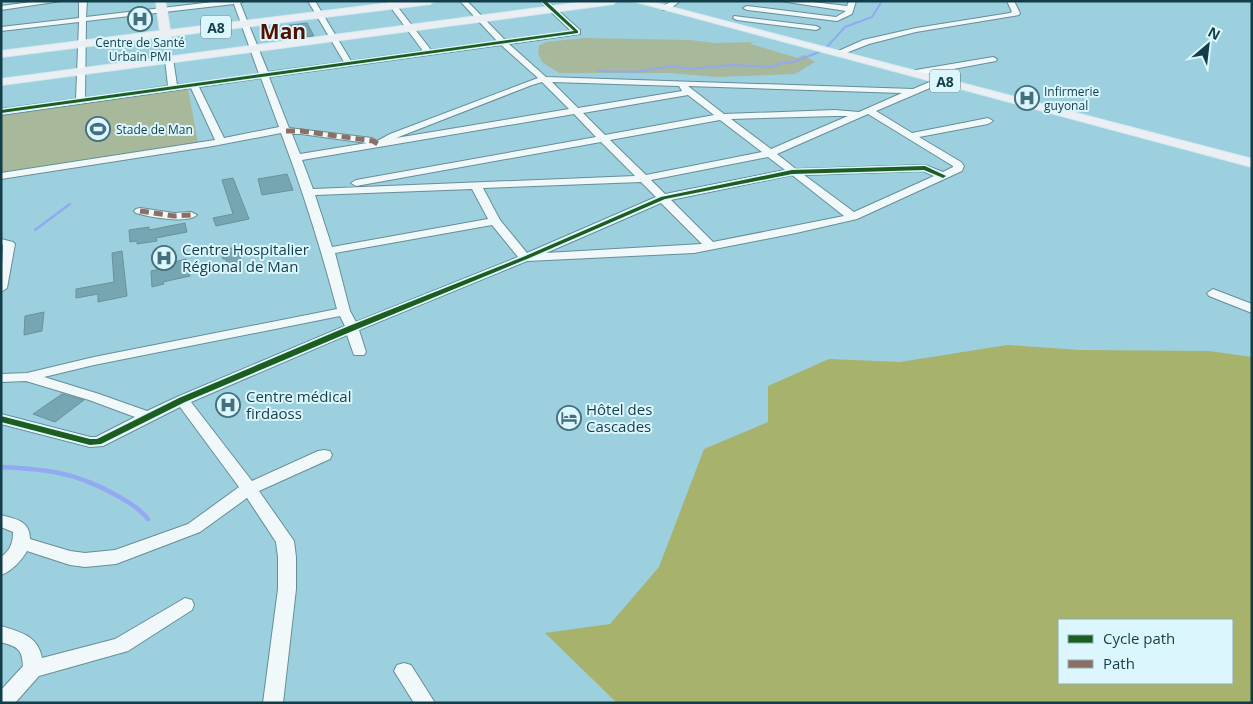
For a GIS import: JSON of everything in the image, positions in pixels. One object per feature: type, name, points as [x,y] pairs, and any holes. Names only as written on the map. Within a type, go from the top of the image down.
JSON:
[{"type":"main road","name":"A8","points":[[1,54],[319,15],[391,4],[430,1]]},
{"type":"main road","name":"A8","points":[[1,82],[613,1]]},
{"type":"main road","name":"A8","points":[[637,1],[735,22],[838,53],[1252,163]]},
{"type":"main road","points":[[160,6],[169,59]]},
{"type":"street","points":[[4,15],[58,1]]},
{"type":"street","points":[[80,101],[82,71],[80,44],[83,1]]},
{"type":"street","points":[[4,15],[82,20],[160,6],[241,1]]},
{"type":"street","points":[[312,1],[349,64]]},
{"type":"street","points":[[463,1],[711,246]]},
{"type":"street","points":[[1,112],[577,32],[543,1]]},
{"type":"street","points":[[666,8],[677,1]]},
{"type":"street","points":[[735,22],[754,1]]},
{"type":"street","points":[[784,1],[852,5]]},
{"type":"street","points":[[838,53],[866,42],[916,30],[1016,13],[1010,1]]},
{"type":"street","points":[[236,2],[309,192],[328,251],[344,311],[352,328],[359,352]]},
{"type":"street","points":[[391,4],[429,53]]},
{"type":"street","points":[[747,8],[833,19],[841,18],[852,5]]},
{"type":"street","points":[[735,22],[816,28]]},
{"type":"street","points":[[169,59],[173,88]]},
{"type":"street","points":[[916,73],[993,59]]},
{"type":"street","points":[[379,144],[393,136],[529,83],[544,79],[916,91]]},
{"type":"street","points":[[309,192],[643,179],[768,154],[941,80]]},
{"type":"street","points":[[676,82],[853,217]]},
{"type":"street","points":[[194,85],[221,141]]},
{"type":"street","points":[[296,158],[689,92]]},
{"type":"street","points":[[309,192],[604,140],[721,117],[866,113],[910,136],[959,166],[943,176],[853,217],[694,249],[525,258]]},
{"type":"street","points":[[910,136],[988,121]]},
{"type":"street","points":[[1,176],[286,130],[301,130],[373,141],[379,144]]},
{"type":"street","points":[[1,419],[90,442],[110,437],[182,400],[525,258],[663,198],[792,172],[924,168],[943,176]]},
{"type":"street","points":[[476,186],[495,221],[525,258]]},
{"type":"street","points":[[140,211],[174,216],[191,215]]},
{"type":"street","points":[[328,251],[495,221]]},
{"type":"street","points":[[1,242],[9,244],[2,284]]},
{"type":"street","points":[[1213,293],[1252,310]]},
{"type":"street","points":[[1,378],[27,377],[94,361],[344,311]]},
{"type":"street","points":[[27,377],[94,397],[148,417]]},
{"type":"street","points":[[182,400],[249,489],[285,541],[287,557],[284,629],[273,703]]},
{"type":"street","points":[[22,543],[70,558],[85,560],[116,557],[194,528],[249,489],[324,455]]},
{"type":"street","points":[[1,521],[21,530],[22,543],[16,553],[1,568]]},
{"type":"street","points":[[2,703],[33,669],[121,645],[186,605]]},
{"type":"street","points":[[1,634],[27,643],[33,653],[33,669]]},
{"type":"street","points":[[404,671],[425,703]]},
{"type":"green space","points":[[584,38],[689,40],[716,43],[754,42],[750,44],[798,58],[804,55],[815,62],[795,74],[717,77],[669,73],[559,73],[542,62],[538,53],[539,46],[546,42]]},
{"type":"green space","name":"Stade de Man","points":[[188,89],[198,142],[1,172],[1,115]]},
{"type":"green space","points":[[1007,345],[1080,350],[1209,351],[1252,357],[1252,703],[617,703],[545,633],[610,624],[659,567],[704,449],[768,422],[768,386],[829,359],[900,362]]},
{"type":"building","points":[[307,23],[314,36],[294,38],[292,35],[271,38],[267,28]]},
{"type":"building","points":[[287,174],[293,190],[262,195],[258,179]]},
{"type":"building","points":[[233,178],[249,219],[216,226],[213,218],[233,214],[222,180]]},
{"type":"building","points":[[185,223],[187,232],[156,238],[157,241],[137,244],[137,241],[130,242],[129,230],[149,227],[149,230]]},
{"type":"building","points":[[238,247],[242,266],[228,268],[221,250]]},
{"type":"building","points":[[122,251],[127,296],[98,302],[98,294],[76,298],[76,289],[114,282],[112,253]]},
{"type":"building","points":[[186,259],[190,276],[163,282],[164,284],[152,287],[151,271],[170,267],[170,263]]},
{"type":"building","points":[[44,312],[42,331],[24,335],[25,316]]},
{"type":"building","points":[[62,394],[84,400],[55,422],[33,414]]},
{"type":"waterway","points":[[826,48],[845,27],[872,17],[882,1]]},
{"type":"waterway","points":[[598,71],[635,72],[674,66],[692,69],[730,65],[772,67],[781,63],[791,63],[819,52]]},
{"type":"waterway","points":[[35,230],[70,204]]},
{"type":"waterway","points":[[1,467],[31,469],[72,476],[100,487],[128,502],[148,519]]},
{"type":"marked path","points":[[286,131],[301,131],[373,141],[378,144]]},
{"type":"marked path","points":[[140,211],[174,216],[191,215]]},
{"type":"cycle path","points":[[1,112],[577,32],[543,1]]},
{"type":"cycle path","points":[[1,419],[90,442],[98,442],[182,400],[525,258],[663,198],[792,172],[925,168],[943,176]]},
{"type":"place","name":"Centre de Santé Urbain PMI","points":[[140,19]]},
{"type":"place","name":"Infirmerie guyonal","points":[[1027,98]]},
{"type":"place","name":"Stade de Man","points":[[98,129]]},
{"type":"place","name":"Centre Hospitalier Régional de Man","points":[[164,258]]},
{"type":"place","name":"Centre médical firdaoss","points":[[228,405]]},
{"type":"place","name":"Hôtel des Cascades","points":[[569,418]]},
{"type":"district","name":"Man","points":[[283,31]]}]
